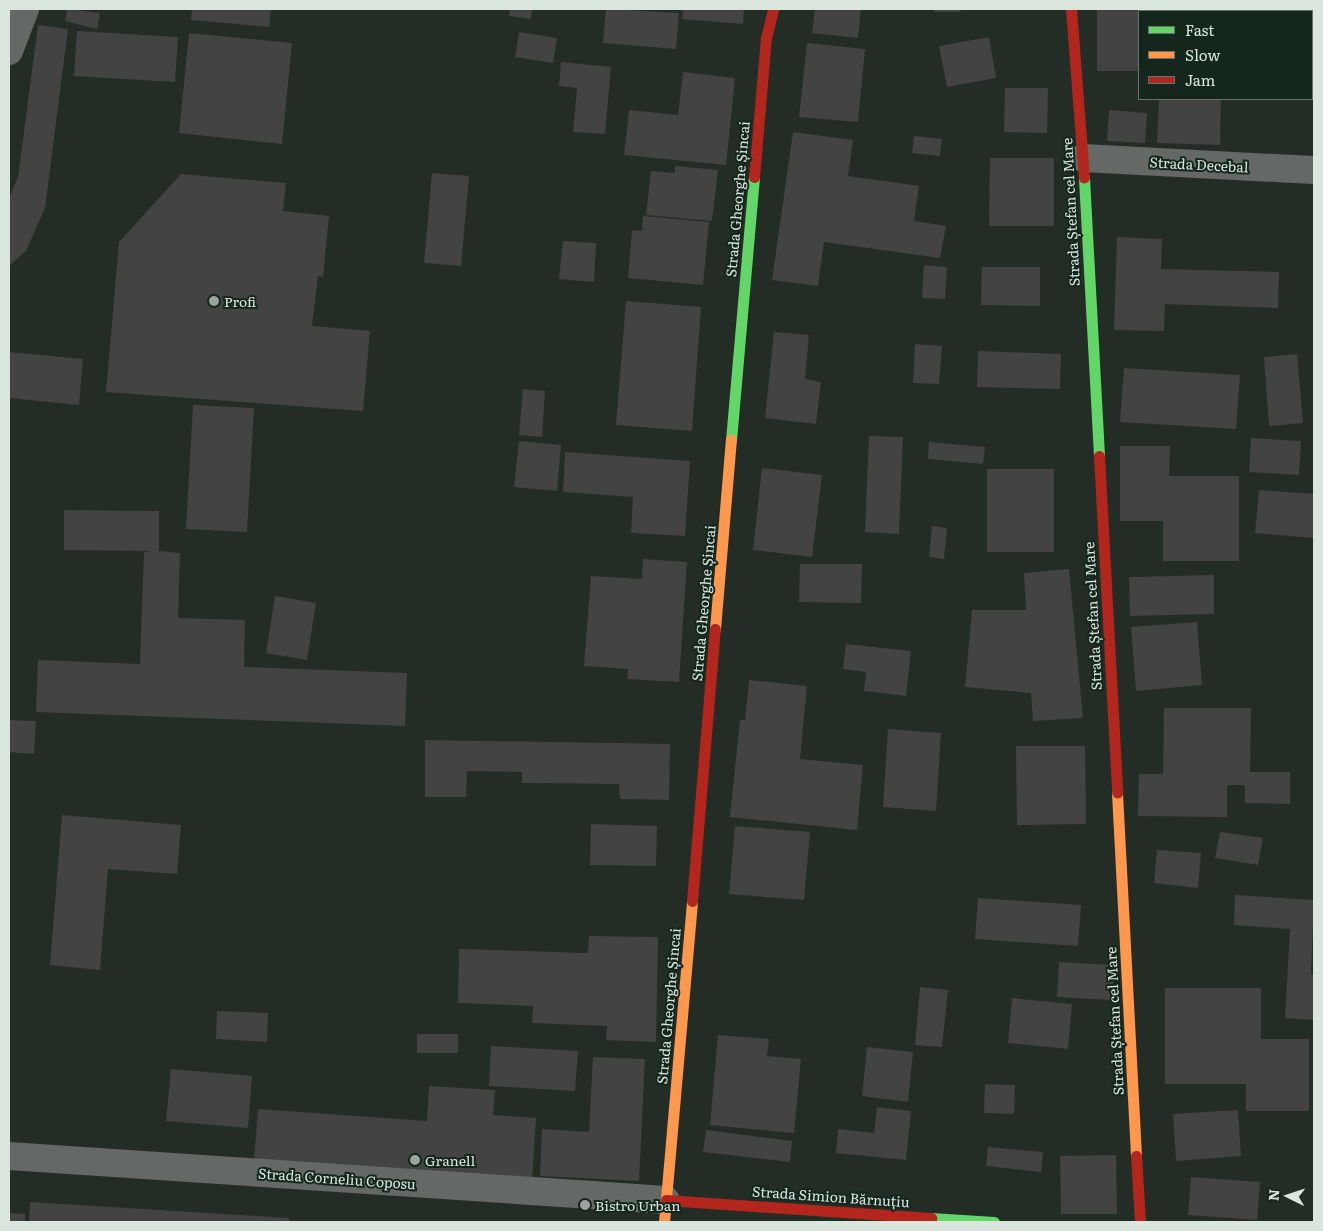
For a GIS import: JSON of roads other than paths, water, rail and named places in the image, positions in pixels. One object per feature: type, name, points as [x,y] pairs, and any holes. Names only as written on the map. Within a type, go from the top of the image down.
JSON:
[{"type":"main road","name":"Strada Gheorghe Șincai","points":[[665,1211],[766,38],[772,9]]},
{"type":"main road","name":"Strada Ștefan cel Mare","points":[[1071,9],[1083,158],[1140,1222]]},
{"type":"main road","name":"Strada Simion Bărnuțiu","points":[[665,1211],[994,1222]]},
{"type":"street","points":[[9,51],[25,9]]},
{"type":"street","name":"Strada Decebal","points":[[1083,158],[1314,170]]},
{"type":"street","name":"Strada Corneliu Coposu","points":[[9,1156],[665,1211]]},
{"type":"place","name":"Profi","points":[[214,301]]},
{"type":"place","name":"Granell","points":[[415,1160]]},
{"type":"place","name":"Bistro Urban","points":[[585,1205]]}]
